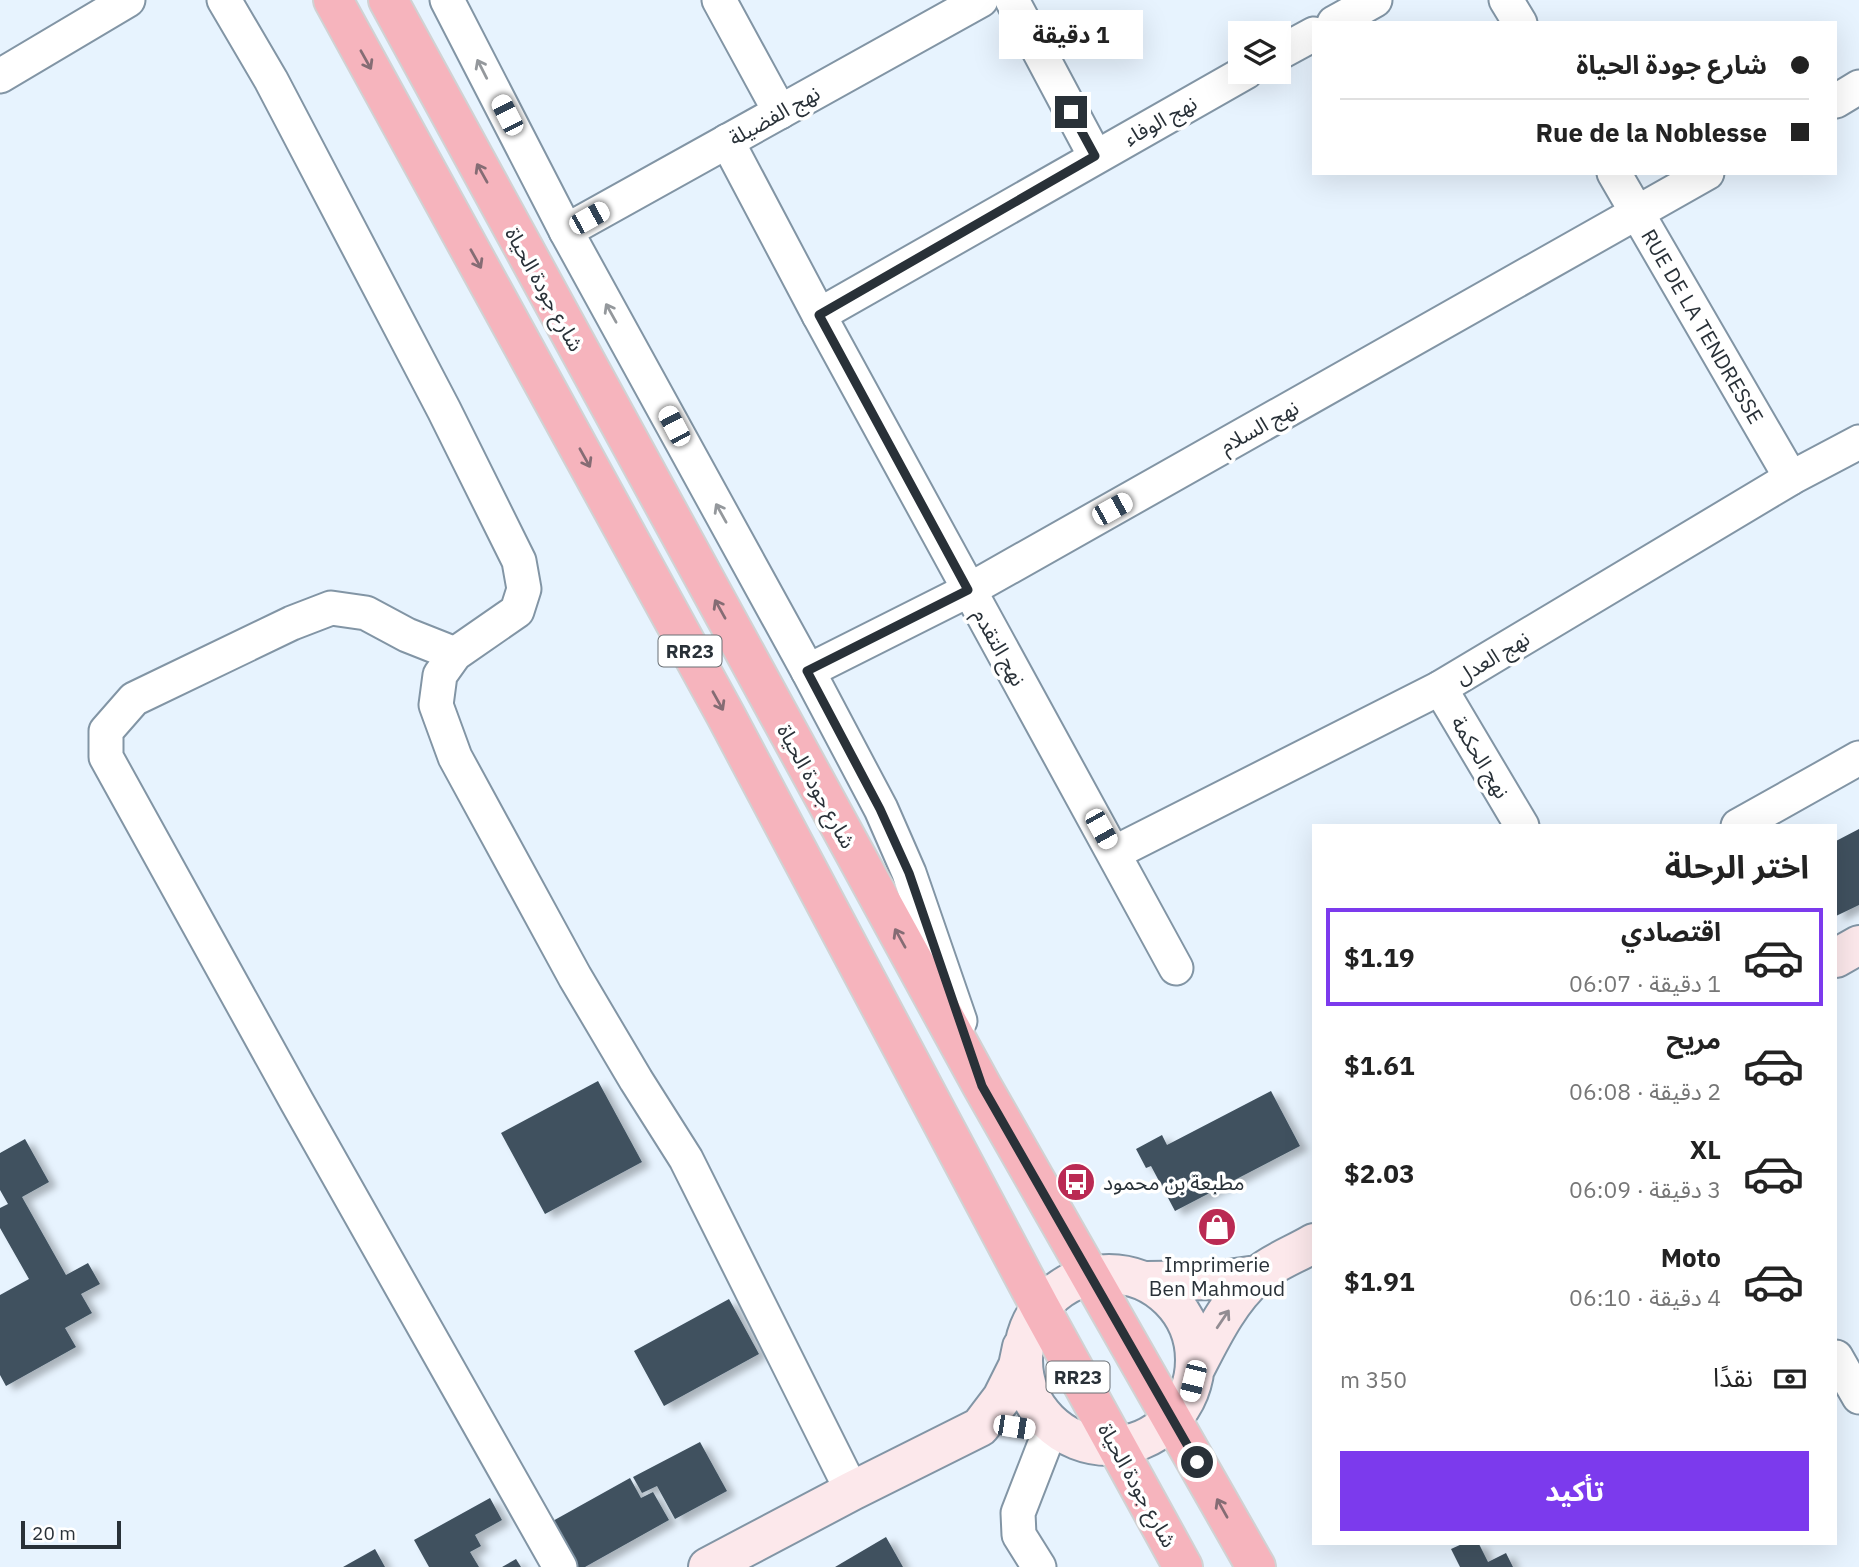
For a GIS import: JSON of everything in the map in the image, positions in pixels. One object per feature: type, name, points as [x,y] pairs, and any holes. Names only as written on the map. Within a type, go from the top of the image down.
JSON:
[{"type":"highway","name":"شارع جودة الحياة","points":[[333,0],[725,714],[1033,1319],[1082,1441],[1183,1567]]},
{"type":"highway","name":"شارع جودة الحياة","points":[[388,0],[982,1086],[1256,1567]]},
{"type":"street","points":[[0,76],[128,0]]},
{"type":"street","points":[[224,0],[296,129],[444,410],[519,561],[524,589],[517,611],[455,654],[440,674],[436,705],[455,757],[575,977],[686,1158],[852,1491]]},
{"type":"street","points":[[447,0],[566,231],[880,809],[909,873],[982,1086]]},
{"type":"street","points":[[719,0],[780,112]]},
{"type":"street","name":"نهج الفضيلة","points":[[566,231],[981,0]]},
{"type":"street","points":[[1012,0],[1095,156]]},
{"type":"street","points":[[1338,21],[1375,0]]},
{"type":"street","points":[[1506,0],[1519,21]]},
{"type":"street","points":[[1291,46],[1312,35]]},
{"type":"street","name":"نهج الوفاء","points":[[819,315],[1228,82]]},
{"type":"street","points":[[1837,100],[1859,88]]},
{"type":"street","name":"نهج التقدم","points":[[727,141],[968,590],[1176,968]]},
{"type":"street","name":"RUE DE LA TENDRESSE","points":[[1615,175],[1791,478]]},
{"type":"street","name":"نهج السلام","points":[[807,671],[968,590],[1703,175]]},
{"type":"street","name":"نهج العدل","points":[[1114,853],[1440,688],[1791,478],[1859,442]]},
{"type":"street","points":[[455,654],[407,635],[366,613],[331,608],[292,623],[134,699],[106,731],[106,757],[276,1066],[560,1567]]},
{"type":"street","name":"نهج الحكمة","points":[[1440,688],[1521,824]]},
{"type":"street","points":[[1742,824],[1859,758]]},
{"type":"street","points":[[1837,957],[1859,945]]},
{"type":"street","points":[[980,1427],[1014,1427],[1082,1441],[1147,1438],[1173,1420],[1189,1395],[1196,1367],[1213,1334],[1257,1275],[1312,1244]]},
{"type":"street","points":[[708,1567],[980,1427],[1002,1398],[1018,1366],[1033,1319],[1062,1287],[1090,1275],[1119,1273],[1147,1281],[1208,1280],[1257,1275]]},
{"type":"street","points":[[1147,1281],[1168,1296],[1185,1316],[1195,1340],[1196,1367]]},
{"type":"street","points":[[1033,1319],[1022,1366],[1031,1399],[1053,1426],[1082,1441]]},
{"type":"street","points":[[1837,1359],[1859,1397]]},
{"type":"street","points":[[1039,1567],[1019,1535],[1018,1513],[1082,1441]]},
{"type":"building","points":[[1859,829],[1859,905],[1837,916],[1837,840]]},
{"type":"building","points":[[598,1081],[642,1162],[545,1214],[501,1133]]},
{"type":"building","points":[[1271,1091],[1300,1146],[1175,1211],[1151,1166],[1146,1168],[1136,1149],[1162,1135],[1167,1145]]},
{"type":"building","points":[[25,1139],[49,1182],[22,1197],[66,1275],[88,1263],[100,1284],[81,1294],[92,1313],[65,1328],[76,1347],[6,1386],[0,1375],[0,1295],[29,1279],[0,1228],[0,1208],[8,1204],[0,1190],[0,1153]]},
{"type":"building","points":[[729,1299],[759,1354],[664,1406],[634,1351]]},
{"type":"building","points":[[700,1442],[727,1491],[675,1519],[657,1486],[642,1493],[633,1477]]},
{"type":"building","points":[[630,1478],[641,1498],[653,1492],[669,1520],[585,1567],[569,1567],[542,1527]]},
{"type":"building","points":[[490,1498],[502,1520],[475,1535],[481,1546],[470,1552],[479,1567],[429,1567],[414,1540]]},
{"type":"building","points":[[886,1537],[903,1567],[835,1567]]},
{"type":"building","points":[[1460,1545],[1480,1545],[1488,1562],[1506,1553],[1513,1567],[1460,1567],[1451,1549]]},
{"type":"building","points":[[375,1549],[385,1567],[343,1567]]},
{"type":"building","points":[[516,1559],[521,1567],[502,1567]]},
{"type":"place","name":"مطبعة بن محمود","points":[[1076,1182]]},
{"type":"place","name":"Imprimerie Ben Mahmoud","points":[[1217,1227]]},
{"type":"route","points":[[1071,112],[1095,156],[819,315],[968,590],[807,671],[880,809],[909,873],[982,1086],[1197,1462]]}]
